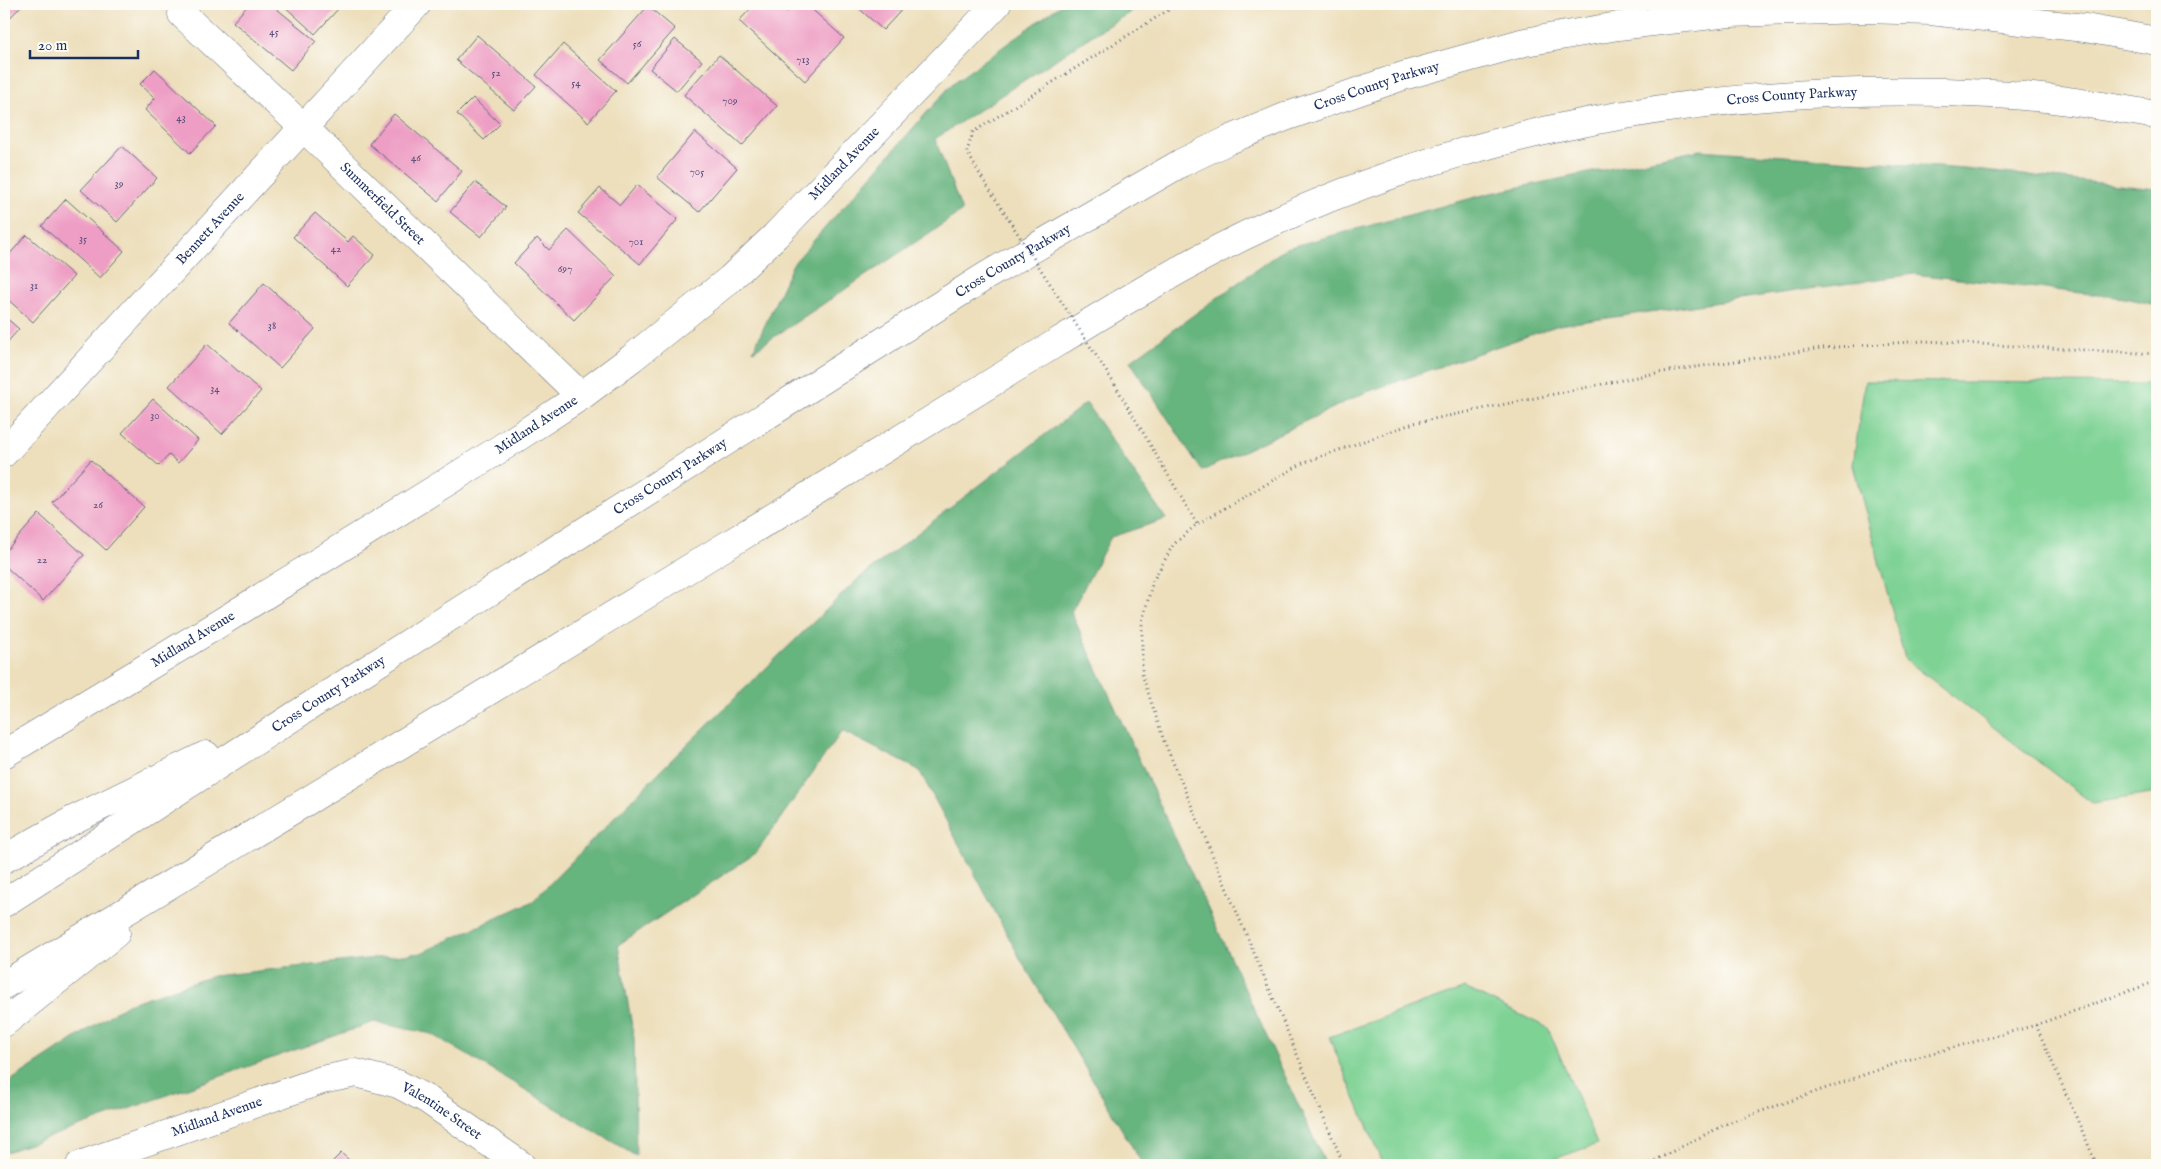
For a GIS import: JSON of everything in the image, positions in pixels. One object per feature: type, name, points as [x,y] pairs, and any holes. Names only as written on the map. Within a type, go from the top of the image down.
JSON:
[{"type":"main road","name":"Bennett Avenue","points":[[4,453],[417,4]]},
{"type":"main road","name":"Midland Avenue","points":[[4,754],[236,613],[582,396],[679,321],[775,236],[997,4]]},
{"type":"main road","points":[[1865,9],[1898,4]]},
{"type":"main road","name":"Cross County Parkway","points":[[4,903],[316,702],[986,276],[1100,209],[1229,140],[1285,117],[1387,81],[1525,42],[1594,29],[1729,13],[1865,9],[1930,11],[2085,28],[2157,41]]},
{"type":"main road","name":"Summerfield Street","points":[[182,14],[303,127],[582,396]]},
{"type":"main road","name":"Cross County Parkway","points":[[4,985],[537,662],[1147,288],[1263,227],[1357,187],[1446,156],[1567,125],[1642,112],[1761,98],[1834,93],[1993,94],[2099,105],[2157,115]]},
{"type":"main road","points":[[4,859],[75,819],[316,702]]},
{"type":"main road","points":[[4,1023],[207,861]]},
{"type":"main road","name":"Midland Avenue","points":[[80,1165],[322,1080],[356,1073]]},
{"type":"main road","name":"Valentine Street","points":[[356,1073],[398,1084],[428,1100],[521,1165]]},
{"type":"path","points":[[1178,4],[972,132],[967,152],[1115,385],[1197,524]]},
{"type":"path","points":[[1344,1165],[1164,741],[1142,674],[1142,622],[1153,581],[1173,546],[1197,524],[1304,462],[1414,423],[1656,373],[1822,348],[1924,341],[2157,354]]},
{"type":"path","points":[[1646,1165],[1728,1123],[1900,1062],[2036,1025],[2157,981]]},
{"type":"path","points":[[2036,1025],[2097,1165]]},
{"type":"green space","points":[[1062,4],[1144,4],[1099,31],[935,139],[962,211],[753,351],[793,264],[953,83]]},
{"type":"green space","points":[[1700,150],[1965,169],[2157,189],[2157,305],[2125,298],[1914,274],[1559,325],[1364,393],[1202,471],[1130,361],[1286,248],[1491,193]]},
{"type":"green space","points":[[1865,381],[2157,384],[2157,793],[2092,803],[1905,659],[1853,465]]},
{"type":"green space","points":[[1086,403],[1166,519],[1111,537],[1071,612],[1326,1165],[1143,1165],[1021,960],[919,770],[842,731],[756,853],[618,945],[634,1038],[636,1156],[432,1034],[374,1022],[4,1153],[4,1085],[127,1004],[213,976],[421,953],[533,901],[666,765],[857,580]]},
{"type":"green space","points":[[1465,988],[1548,1028],[1597,1144],[1537,1165],[1384,1165],[1329,1037]]},
{"type":"building","points":[[4,4],[23,4],[4,24]]},
{"type":"building","points":[[249,4],[271,4],[316,41],[291,70],[233,22]]},
{"type":"building","points":[[282,4],[333,4],[338,9],[315,34]]},
{"type":"building","points":[[755,4],[778,4],[787,12],[795,4],[806,4],[844,38],[805,81],[739,21]]},
{"type":"building","points":[[854,4],[907,4],[883,30]]},
{"type":"building","points":[[648,6],[675,29],[627,83],[600,60]]},
{"type":"building","points":[[477,35],[536,86],[514,110],[456,60]]},
{"type":"building","points":[[675,39],[702,61],[677,91],[650,69]]},
{"type":"building","points":[[563,44],[616,91],[588,122],[536,75]]},
{"type":"building","points":[[719,55],[777,106],[742,146],[684,95]]},
{"type":"building","points":[[155,69],[216,126],[190,153],[145,110],[155,98],[140,84]]},
{"type":"building","points":[[473,98],[500,124],[484,140],[457,114]]},
{"type":"building","points":[[394,114],[462,171],[438,201],[369,144]]},
{"type":"building","points":[[695,132],[737,168],[699,212],[657,177]]},
{"type":"building","points":[[122,146],[157,178],[117,222],[81,190]]},
{"type":"building","points":[[475,182],[506,207],[481,237],[450,212]]},
{"type":"building","points":[[637,185],[678,219],[640,264],[578,213],[600,188],[620,205]]},
{"type":"building","points":[[66,199],[124,251],[100,278],[42,226]]},
{"type":"building","points":[[315,213],[348,242],[353,236],[375,255],[347,286],[293,237]]},
{"type":"building","points":[[568,230],[616,276],[574,320],[514,263],[537,238],[549,250]]},
{"type":"building","points":[[27,235],[74,276],[33,322],[4,296],[4,260]]},
{"type":"building","points":[[264,283],[315,329],[280,368],[229,323]]},
{"type":"building","points":[[4,316],[19,329],[4,346]]},
{"type":"building","points":[[207,344],[261,391],[222,434],[169,386]]},
{"type":"building","points":[[153,399],[198,440],[178,463],[169,455],[159,466],[122,433]]},
{"type":"building","points":[[91,460],[144,507],[106,550],[52,502]]},
{"type":"building","points":[[39,514],[84,555],[43,601],[4,565],[4,553]]},
{"type":"building","points":[[341,1153],[355,1165],[329,1165]]}]
